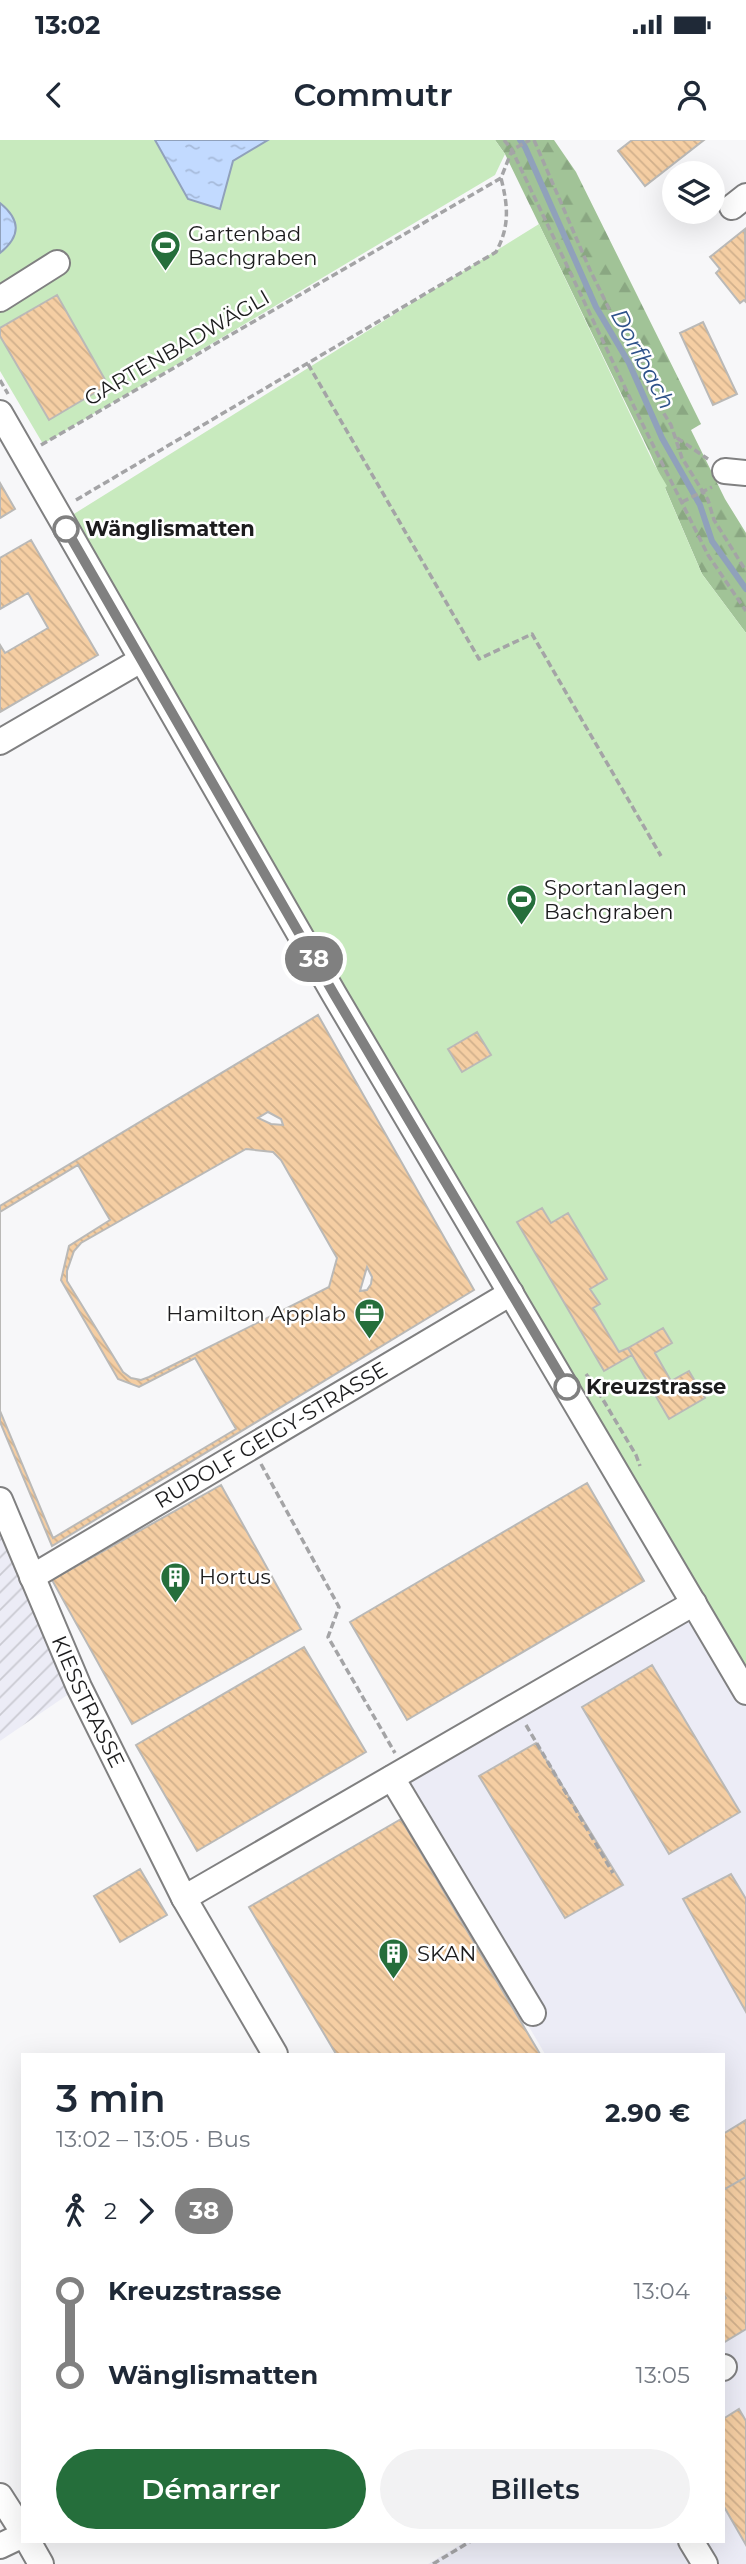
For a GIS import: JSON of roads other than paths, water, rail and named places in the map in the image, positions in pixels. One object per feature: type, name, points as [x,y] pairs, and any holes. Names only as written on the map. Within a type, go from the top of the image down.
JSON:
[{"type":"street","points":[[0,299],[57,263]]},
{"type":"street","points":[[0,413],[141,660],[746,1692]]},
{"type":"street","points":[[0,742],[141,660]]},
{"type":"street","name":"RUDOLF GEIGY-STRASSE","points":[[32,1577],[511,1293]]},
{"type":"street","name":"KIESSTRASSE","points":[[0,1500],[79,1687],[184,1898],[274,2053]]},
{"type":"street","points":[[184,1898],[694,1603]]},
{"type":"street","points":[[398,1774],[533,2013]]},
{"type":"street","points":[[0,2496],[21,2531]]},
{"type":"street","points":[[0,2546],[21,2535]]},
{"type":"street","points":[[29,2543],[41,2564]]},
{"type":"street","points":[[692,2543],[705,2564]]},
{"type":"water","points":[[155,140],[268,140],[233,161],[220,209],[188,199]]},
{"type":"water","points":[[0,203],[12,216],[16,228],[12,240],[0,253]]},
{"type":"waterway","name":"Dorfbach","points":[[520,140],[596,307],[629,363],[662,438],[700,505],[712,541],[746,589]]},
{"type":"place","name":"Gartenbad Bachgraben","points":[[165,273]]},
{"type":"place","name":"Wänglismatten","points":[[66,529]]},
{"type":"place","name":"Sportanlagen Bachgraben","points":[[521,927]]},
{"type":"place","name":"Hamilton Applab","points":[[369,1341]]},
{"type":"place","name":"Kreuzstrasse","points":[[567,1387]]},
{"type":"place","name":"Hortus","points":[[176,1604]]},
{"type":"place","name":"SKAN","points":[[394,1981]]}]
